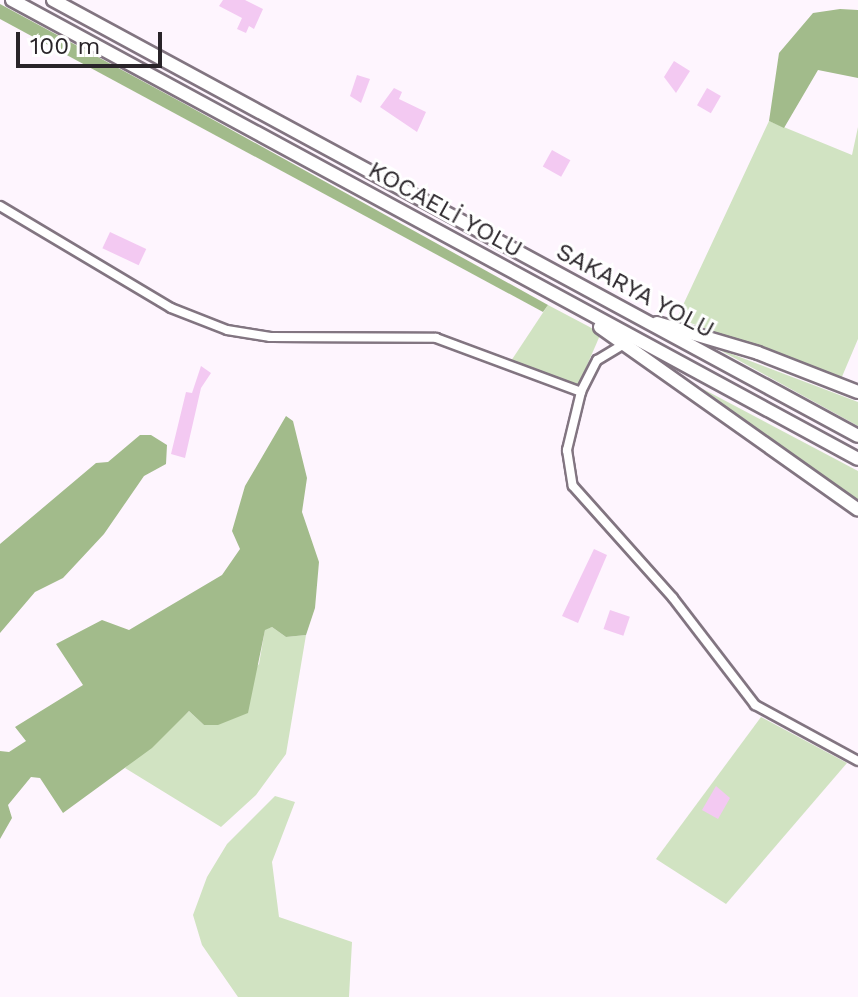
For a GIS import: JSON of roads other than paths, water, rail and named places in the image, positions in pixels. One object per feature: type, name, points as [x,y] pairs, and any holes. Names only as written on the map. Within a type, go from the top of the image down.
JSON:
[{"type":"highway","name":"KOCAELİ YOLU","points":[[12,0],[858,459]]},
{"type":"highway","name":"SAKARYA YOLU","points":[[53,0],[858,436]]},
{"type":"highway","points":[[566,301],[858,510]]},
{"type":"highway","points":[[640,319],[745,349],[858,392]]},
{"type":"street","points":[[0,206],[171,308],[227,330],[270,337],[436,338],[581,392]]},
{"type":"street","points":[[624,344],[597,360],[581,392],[567,450],[573,486],[673,598],[755,705],[858,761]]}]
